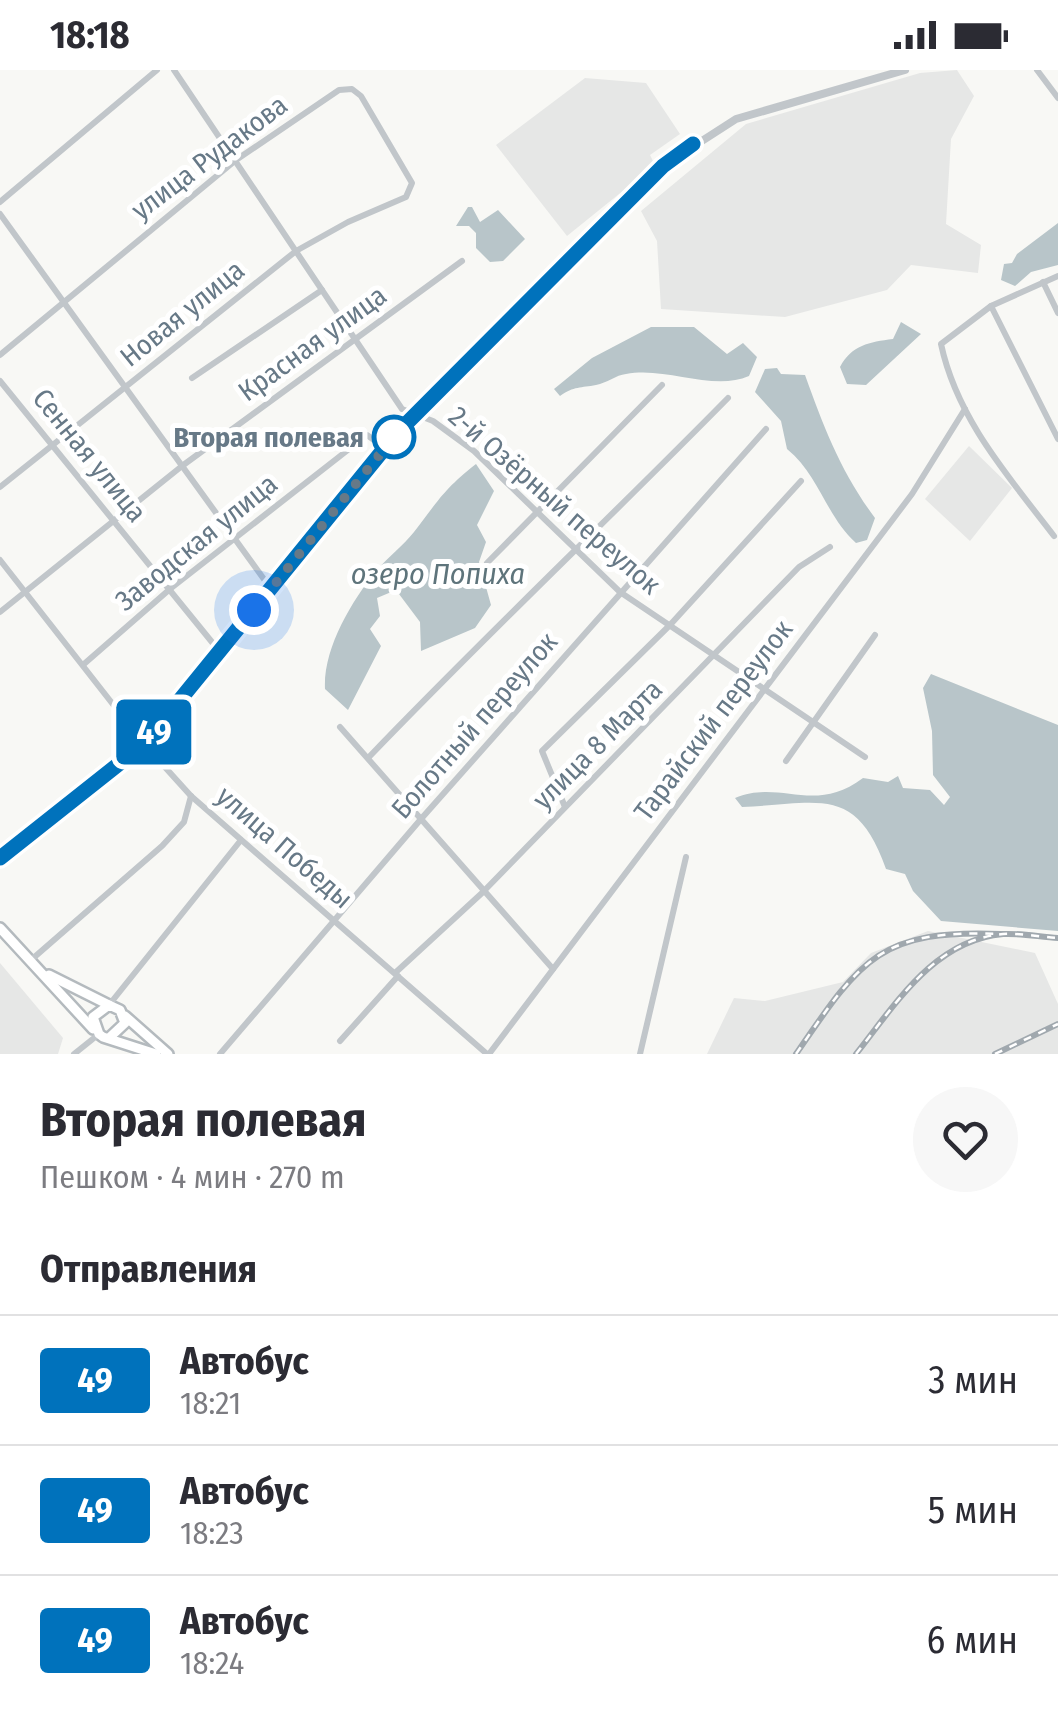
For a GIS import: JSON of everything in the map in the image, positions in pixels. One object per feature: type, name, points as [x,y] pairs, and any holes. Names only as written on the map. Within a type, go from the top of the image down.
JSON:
[{"type":"main road","points":[[0,928],[101,1034],[156,1054]]},
{"type":"main road","points":[[31,960],[53,979],[124,1015],[168,1054]]},
{"type":"main road","points":[[101,1034],[96,1012],[109,1006]]},
{"type":"main road","points":[[101,1034],[122,1030],[124,1015]]},
{"type":"street","points":[[0,202],[156,70]]},
{"type":"street","points":[[174,70],[402,409],[412,416]]},
{"type":"street","points":[[0,858],[144,744],[412,416],[663,166],[736,119],[905,70]]},
{"type":"street","points":[[1036,70],[1058,98]]},
{"type":"street","name":"улица Рудакова","points":[[0,356],[62,300],[236,160],[332,94],[352,89],[361,96],[412,183],[406,197]]},
{"type":"street","name":"Новая улица","points":[[0,488],[296,251],[348,222],[406,197]]},
{"type":"street","points":[[0,214],[272,589]]},
{"type":"street","name":"Красная улица","points":[[0,612],[182,466],[462,260]]},
{"type":"street","points":[[1054,536],[981,440],[964,408],[941,344],[990,306],[1058,276]]},
{"type":"street","points":[[1043,282],[1058,313]]},
{"type":"street","points":[[192,378],[322,290]]},
{"type":"street","points":[[990,306],[1058,439]]},
{"type":"street","name":"Сенная улица","points":[[0,380],[220,652]]},
{"type":"street","points":[[487,562],[662,385]]},
{"type":"street","points":[[369,758],[502,618],[577,551],[728,398]]},
{"type":"street","name":"Тарайский переулок","points":[[488,1054],[912,494],[964,408]]},
{"type":"street","name":"2-й Озёрный переулок","points":[[412,416],[433,421],[474,451],[620,592],[866,758]]},
{"type":"street","name":"Болотный переулок","points":[[220,1054],[420,819],[766,430]]},
{"type":"street","name":"Заводская улица","points":[[84,664],[170,589],[367,435],[385,448]]},
{"type":"street","points":[[565,807],[542,752],[670,625],[802,481]]},
{"type":"street","name":"улица 8 Марта","points":[[340,1041],[397,974],[716,656],[799,567],[830,547]]},
{"type":"street","name":"улица Победы","points":[[0,560],[144,744],[191,796],[488,1054]]},
{"type":"street","points":[[786,761],[875,635]]},
{"type":"street","points":[[340,727],[553,969]]},
{"type":"street","points":[[31,960],[162,846],[184,822],[191,796]]},
{"type":"street","points":[[109,1006],[241,840]]},
{"type":"street","points":[[640,1054],[686,857]]},
{"type":"street","points":[[74,1054],[101,1034]]},
{"type":"shaded area","points":[[957,70],[974,96],[951,139],[946,224],[981,245],[978,273],[911,265],[887,290],[785,317],[661,309],[657,241],[641,211],[746,124],[920,73]]},
{"type":"shaded area","points":[[585,78],[646,83],[680,134],[650,155],[655,165],[567,236],[496,145]]},
{"type":"shaded area","points":[[969,446],[1012,488],[970,541],[925,499]]},
{"type":"shaded area","points":[[928,931],[1035,953],[1058,1004],[1058,1054],[707,1054],[734,998],[765,1001],[843,982],[871,953]]},
{"type":"shaded area","points":[[0,963],[63,1038],[58,1054],[0,1054]]},
{"type":"water","points":[[468,207],[472,207],[480,222],[498,210],[525,239],[503,261],[490,262],[476,248],[476,233],[469,226],[456,226]]},
{"type":"water","points":[[1058,223],[1058,265],[1031,272],[1015,286],[1001,280],[1004,264],[1012,263],[1017,254]]},
{"type":"water","points":[[901,322],[921,334],[866,385],[847,384],[840,367],[850,354],[862,346],[893,339]]},
{"type":"water","points":[[651,327],[694,327],[727,354],[743,343],[757,357],[749,376],[735,380],[641,372],[560,396],[554,389],[592,358]]},
{"type":"water","points":[[777,368],[781,374],[805,375],[834,449],[875,518],[867,540],[856,543],[837,521],[807,471],[787,449],[781,421],[755,392],[765,369]]},
{"type":"water","name":"озеро Попиха","points":[[476,464],[494,491],[477,525],[486,542],[479,562],[491,605],[475,628],[421,651],[420,622],[396,590],[377,598],[380,616],[370,629],[381,646],[348,710],[325,689],[329,658],[340,627],[376,571],[410,537],[449,488]]},
{"type":"water","points":[[931,674],[1058,725],[1058,931],[941,921],[913,891],[905,874],[886,869],[862,823],[848,811],[813,803],[742,807],[735,798],[768,792],[829,794],[863,778],[888,782],[898,776],[903,788],[930,790],[944,805],[950,797],[933,775],[932,731],[923,688]]},
{"type":"railway","points":[[796,1054],[838,994],[878,956],[927,937],[1001,934]]},
{"type":"railway","points":[[856,1054],[901,996],[956,948],[1003,934],[1058,938]]},
{"type":"railway","points":[[995,1054],[1058,1024]]},
{"type":"bus line","name":"49","points":[[0,858],[144,744],[412,416],[663,166],[693,144]]},
{"type":"place","name":"Вторая полевая","points":[[394,437]]},
{"type":"route","points":[[254,610],[397,433],[394,437]]}]
